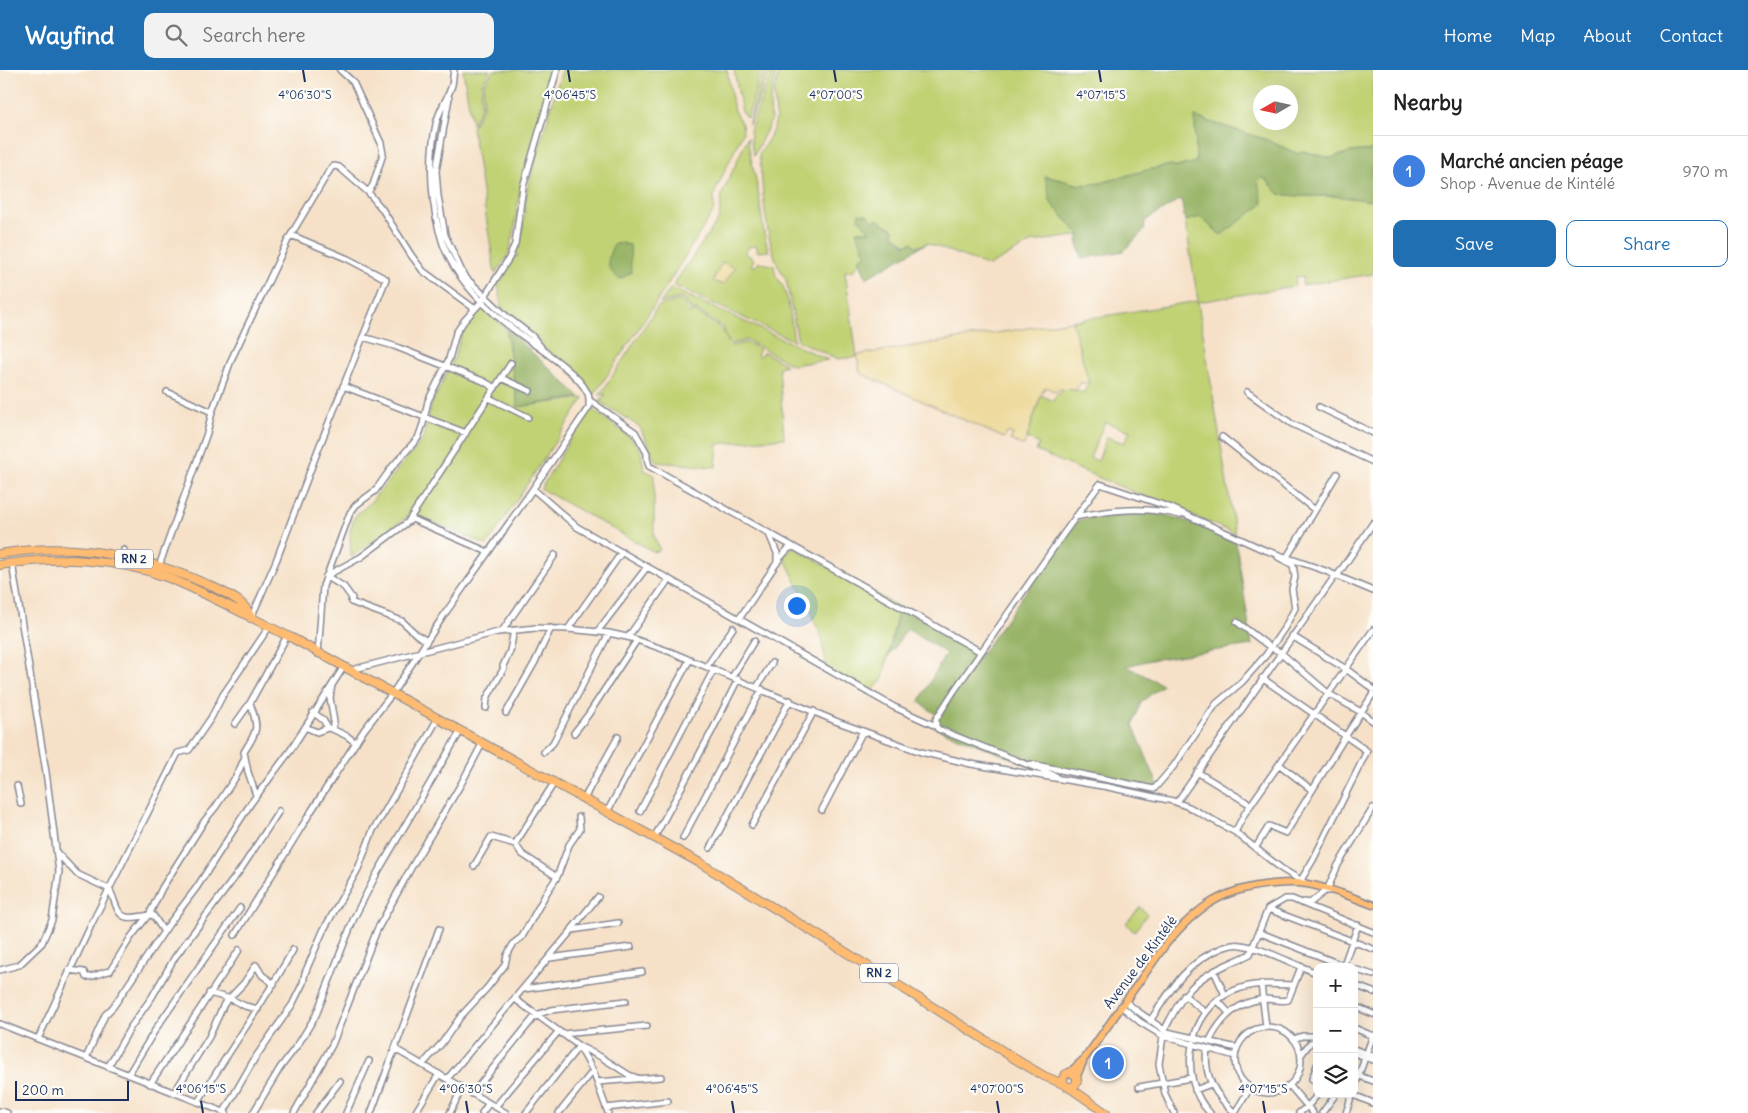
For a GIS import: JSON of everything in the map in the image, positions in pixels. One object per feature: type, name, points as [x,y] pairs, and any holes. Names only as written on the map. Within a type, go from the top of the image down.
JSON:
[{"type":"highway","name":"RN 2","points":[[0,554],[57,550],[126,553],[196,580],[230,596],[248,609],[251,618]]},
{"type":"highway","name":"RN 2","points":[[0,565],[53,560],[120,565],[150,572],[175,581],[270,627],[700,863],[1010,1056],[1047,1077],[1069,1081],[1092,1104],[1106,1113]]},
{"type":"main road","name":"Avenue de Kintélé","points":[[1069,1081],[1166,944],[1181,926],[1211,902],[1245,887],[1303,882],[1371,905]]},
{"type":"street","points":[[340,70],[353,82],[363,108],[381,143],[383,154],[373,185],[368,192]]},
{"type":"street","points":[[234,935],[356,743],[392,694],[589,407],[588,394],[583,386],[543,350],[526,340],[502,320],[483,298],[465,284],[453,267],[443,243],[432,184],[432,164],[436,123],[452,86],[454,70]]},
{"type":"street","points":[[318,654],[321,596],[326,576],[350,513],[356,505],[376,491],[392,467],[418,438],[428,401],[450,359],[456,333],[464,321],[476,309],[509,258],[515,244],[523,186],[557,70]]},
{"type":"street","points":[[159,566],[232,358],[290,235],[334,166],[339,167],[368,192],[382,209],[423,271],[476,309]]},
{"type":"street","points":[[251,618],[276,561],[386,279],[348,259],[290,235]]},
{"type":"street","points":[[363,337],[394,346],[483,381],[495,388]]},
{"type":"street","points":[[326,576],[361,557],[410,520],[511,363]]},
{"type":"street","points":[[501,378],[530,391]]},
{"type":"street","points":[[343,386],[466,433]]},
{"type":"street","points":[[167,392],[212,412]]},
{"type":"street","points":[[1247,392],[1292,424],[1373,462]]},
{"type":"street","points":[[489,398],[528,417]]},
{"type":"street","points":[[589,400],[635,432],[648,452],[649,466],[981,652]]},
{"type":"street","points":[[1319,407],[1373,433]]},
{"type":"street","points":[[1222,437],[1314,510]]},
{"type":"street","points":[[1287,557],[1336,474]]},
{"type":"street","points":[[936,726],[938,717],[981,652],[1100,484],[1169,507],[1268,551],[1293,565],[1295,577],[1292,589],[1295,608],[1288,623],[1266,655],[1242,682],[1216,704],[1172,767],[1154,789],[1021,762]]},
{"type":"street","points":[[533,489],[577,527],[894,707],[936,726],[938,729],[1066,780]]},
{"type":"street","points":[[1075,517],[1104,511],[1159,510],[1199,521]]},
{"type":"street","points":[[410,520],[415,520],[488,552]]},
{"type":"street","points":[[1177,802],[1280,652],[1373,523]]},
{"type":"street","points":[[769,533],[777,553],[776,565]]},
{"type":"street","points":[[739,619],[788,549],[793,547]]},
{"type":"street","points":[[1268,551],[1373,591]]},
{"type":"street","points":[[568,629],[622,552]]},
{"type":"street","points":[[502,631],[555,555]]},
{"type":"street","points":[[0,970],[19,965],[42,943],[52,920],[59,880],[46,772],[12,563]]},
{"type":"street","points":[[597,632],[647,567]]},
{"type":"street","points":[[326,576],[344,587],[352,598],[351,602],[402,621],[417,635],[427,641]]},
{"type":"street","points":[[628,637],[669,580]]},
{"type":"street","points":[[1237,622],[1270,647],[1280,652],[1329,694],[1362,712],[1373,721]]},
{"type":"street","points":[[38,1039],[109,889],[178,753],[188,750],[270,627]]},
{"type":"street","points":[[506,713],[535,662],[551,628]]},
{"type":"street","points":[[86,1058],[105,1015],[113,1007],[164,932],[198,887],[256,795],[290,751],[332,684],[345,669],[502,631],[551,628],[610,633],[628,637],[690,659],[862,731],[941,757],[971,764],[1146,794],[1177,802],[1235,832],[1282,869],[1303,882],[1367,750],[1262,678]]},
{"type":"street","points":[[707,666],[733,628]]},
{"type":"street","points":[[486,708],[488,698],[504,668],[503,666],[514,638],[514,630]]},
{"type":"street","points":[[1235,832],[1251,805],[1373,630]]},
{"type":"street","points":[[544,752],[553,743],[610,633]]},
{"type":"street","points":[[235,724],[250,703],[287,636]]},
{"type":"street","points":[[1292,636],[1346,669],[1373,689]]},
{"type":"street","points":[[574,733],[638,640]]},
{"type":"street","points":[[654,838],[712,731],[735,678],[754,641]]},
{"type":"street","points":[[607,812],[690,659]]},
{"type":"street","points":[[683,838],[772,663]]},
{"type":"street","points":[[640,811],[714,669]]},
{"type":"street","points":[[305,726],[317,732],[330,728],[334,722],[330,698],[332,684]]},
{"type":"street","points":[[1256,847],[1270,826],[1286,833],[1373,694]]},
{"type":"street","points":[[710,848],[790,700]]},
{"type":"street","points":[[250,703],[256,725],[255,734],[244,752],[248,772],[256,795]]},
{"type":"street","points":[[752,825],[814,711]]},
{"type":"street","points":[[314,712],[330,728],[347,736],[356,743]]},
{"type":"street","points":[[0,1024],[225,1113],[255,1058],[292,1005],[303,983],[305,973],[323,931],[358,869],[373,830],[437,720]]},
{"type":"street","points":[[822,810],[862,731]]},
{"type":"street","points":[[253,1113],[280,1068],[299,1043],[316,1015],[354,918],[376,876],[460,732]]},
{"type":"street","points":[[584,800],[618,736]]},
{"type":"street","points":[[294,1113],[332,1045],[377,930],[482,744]]},
{"type":"street","points":[[70,970],[84,972],[86,977],[110,971],[131,937],[148,915],[162,888],[205,820],[216,808],[237,775],[245,757]]},
{"type":"street","points":[[1280,765],[1312,790]]},
{"type":"street","points":[[1197,772],[1251,805]]},
{"type":"street","points":[[515,844],[554,783]]},
{"type":"street","points":[[17,786],[21,804]]},
{"type":"street","points":[[1174,1113],[1166,1094],[1159,1064],[1164,1034],[1184,995],[1198,980],[1214,970],[1248,955],[1268,909],[1285,899],[1310,903],[1329,890],[1338,865],[1373,808]]},
{"type":"street","points":[[108,1067],[175,957],[241,869],[278,811]]},
{"type":"street","points":[[422,1065],[505,965],[507,955],[514,943],[522,937],[557,877],[569,845],[580,829],[579,817]]},
{"type":"street","points":[[474,866],[491,837],[515,844],[522,854],[557,877]]},
{"type":"street","points":[[57,853],[77,874],[109,889],[123,917],[153,915],[164,932]]},
{"type":"street","points":[[447,1079],[524,989],[598,897]]},
{"type":"street","points":[[1371,905],[1373,897]]},
{"type":"street","points":[[1292,899],[1358,924],[1373,932]]},
{"type":"street","points":[[128,1075],[157,1027],[240,908]]},
{"type":"street","points":[[1268,909],[1373,949]]},
{"type":"street","points":[[572,930],[618,923]]},
{"type":"street","points":[[1345,963],[1358,924]]},
{"type":"street","points":[[371,1113],[439,929]]},
{"type":"street","points":[[1258,932],[1336,963]]},
{"type":"street","points":[[1150,1020],[1178,980],[1192,965],[1204,956],[1233,945],[1253,947],[1313,972]]},
{"type":"street","points":[[549,958],[631,947]]},
{"type":"street","points":[[150,1084],[239,950]]},
{"type":"street","points":[[198,1102],[294,950]]},
{"type":"street","points":[[174,1093],[209,1037],[228,998],[244,983],[256,965],[262,975],[274,984]]},
{"type":"street","points":[[1250,1088],[1235,1113],[1219,1098],[1211,1084],[1208,1071],[1208,1045],[1216,1028],[1229,1013],[1246,1003],[1263,999],[1287,1001],[1290,998],[1301,967]]},
{"type":"street","points":[[1214,970],[1225,994]]},
{"type":"street","points":[[1358,970],[1373,975]]},
{"type":"street","points":[[524,989],[642,972]]},
{"type":"street","points":[[1200,1113],[1208,1111],[1195,1090],[1191,1078],[1190,1064],[1193,1042],[1206,1013],[1225,994],[1247,986],[1261,984],[1294,985]]},
{"type":"street","points":[[1261,984],[1266,1026]]},
{"type":"street","points":[[1358,986],[1373,992]]},
{"type":"street","points":[[210,993],[258,1009]]},
{"type":"street","points":[[1184,995],[1206,1013]]},
{"type":"street","points":[[515,999],[579,1046],[601,1057],[629,1075],[640,1079]]},
{"type":"street","points":[[472,1094],[536,1015],[551,1010],[626,1001]]},
{"type":"street","points":[[1218,1001],[1229,1013]]},
{"type":"street","points":[[1123,1004],[1150,1020],[1164,1034]]},
{"type":"street","points":[[1123,1004],[1140,1022],[1164,1034],[1208,1045],[1237,1048]]},
{"type":"street","points":[[1358,1008],[1373,1014]]},
{"type":"street","points":[[495,1107],[560,1033],[647,1026]]},
{"type":"street","points":[[1266,1026],[1276,1027],[1285,1031],[1294,1039],[1301,1055],[1301,1066],[1297,1077],[1290,1086],[1281,1092],[1270,1094],[1259,1092],[1250,1088],[1238,1074],[1235,1056],[1237,1048],[1248,1033],[1266,1026]]},
{"type":"street","points":[[1358,1029],[1373,1035],[1358,1072]]},
{"type":"street","points":[[1294,1039],[1302,1036],[1313,1036]]},
{"type":"street","points":[[1301,1055],[1313,1042]]},
{"type":"street","points":[[1208,1045],[1235,1056]]},
{"type":"street","points":[[579,1046],[593,1071],[607,1110],[668,1101]]},
{"type":"street","points":[[526,1113],[579,1046]]},
{"type":"street","points":[[395,1049],[506,1113]]},
{"type":"street","points":[[1358,1051],[1373,1060]]},
{"type":"street","points":[[1358,1054],[1373,1056]]},
{"type":"street","points":[[346,1113],[369,1061]]},
{"type":"street","points":[[559,1113],[593,1071]]},
{"type":"street","points":[[415,1113],[438,1074]]},
{"type":"street","points":[[1358,1074],[1373,1081]]},
{"type":"street","points":[[597,1082],[661,1077]]},
{"type":"street","points":[[1139,1086],[1191,1078]]},
{"type":"street","points":[[316,1113],[340,1081]]},
{"type":"street","points":[[1195,1090],[1211,1084]]},
{"type":"street","points":[[1290,1086],[1313,1113]]},
{"type":"street","points":[[450,1113],[462,1088]]},
{"type":"street","points":[[1358,1097],[1373,1103]]},
{"type":"street","points":[[1299,1113],[1315,1098]]},
{"type":"street","points":[[1322,1113],[1333,1098]]},
{"type":"street","points":[[1346,1113],[1351,1098]]},
{"type":"street","points":[[482,1113],[489,1103]]},
{"type":"street","points":[[0,1111],[7,1113]]},
{"type":"green space","points":[[463,70],[490,70],[482,84],[481,107],[472,124]]},
{"type":"green space","points":[[493,70],[554,70],[520,189],[514,233],[508,255],[495,274],[472,127],[483,107],[484,85]]},
{"type":"green space","points":[[562,70],[727,70],[734,111],[742,124],[743,132],[714,194],[714,210],[659,298],[592,398],[589,390],[535,336],[501,307],[498,281],[514,257],[516,258],[518,255],[515,251],[518,243],[521,242],[527,189]]},
{"type":"green space","points":[[734,70],[761,70],[747,118],[742,112]]},
{"type":"green space","points":[[764,70],[770,70],[749,125],[749,122]]},
{"type":"green space","points":[[773,70],[776,70],[770,102],[771,121],[754,155],[750,130]]},
{"type":"green space","points":[[779,70],[1373,70],[1373,150],[1351,152],[1330,158],[1303,151],[1298,154],[1267,140],[1195,117],[1196,162],[1177,167],[1171,165],[1143,171],[1101,183],[1080,185],[1045,176],[1063,217],[1081,235],[1032,242],[989,266],[927,243],[916,246],[908,245],[893,234],[893,229],[878,220],[858,218],[871,231],[857,231],[866,255],[853,271],[845,271],[857,357],[838,359],[798,341],[786,279],[773,252],[769,236],[759,154],[774,128],[776,115],[774,94]]},
{"type":"green space","points":[[1195,117],[1267,140],[1298,154],[1303,151],[1330,158],[1351,152],[1373,150],[1373,201],[1336,196],[1279,194],[1268,181],[1262,178],[1258,182],[1263,204],[1221,235],[1200,217],[1185,221],[1181,199],[1145,221],[1144,230],[1124,251],[1082,259],[1077,241],[1080,235],[1051,203],[1045,176],[1080,185],[1101,183],[1143,171],[1171,165],[1177,167],[1196,162]]},
{"type":"green space","points":[[748,137],[769,251],[758,252],[756,245],[749,247],[745,253],[754,259],[751,265],[755,267],[759,262],[774,266],[776,277],[787,297],[794,341],[673,285],[719,219],[722,194]]},
{"type":"green space","points":[[1262,177],[1279,194],[1336,196],[1373,201],[1373,274],[1302,285],[1303,277],[1296,276],[1295,286],[1198,302],[1235,533],[1036,451],[1039,444],[1027,438],[1041,395],[1053,401],[1058,392],[1060,394],[1063,389],[1076,390],[1083,393],[1089,383],[1072,321],[1198,301],[1185,221],[1200,217],[1221,235]],"holes":[[[1105,422],[1130,431],[1124,443],[1107,437],[1098,461],[1090,458]]]},
{"type":"green space","points":[[859,213],[868,215],[874,221],[877,219],[894,229],[893,234],[905,245],[912,242],[918,248],[927,243],[866,278],[859,259],[866,255],[856,231],[870,231],[858,218]]},
{"type":"green space","points":[[614,244],[630,245],[631,273],[620,279],[611,271],[608,263]]},
{"type":"green space","points":[[671,288],[828,360],[792,365],[747,340],[732,344],[726,338],[724,328],[696,310],[691,311],[686,301],[680,298],[660,303]]},
{"type":"green space","points":[[680,300],[689,313],[696,312],[722,329],[729,344],[733,346],[745,343],[750,344],[760,350],[757,355],[759,357],[764,352],[786,365],[779,367],[784,438],[718,444],[716,467],[656,462],[640,427],[600,402],[606,394],[600,395],[658,306]]},
{"type":"green space","points":[[482,308],[506,328],[518,407],[584,398],[487,545],[412,513],[351,557],[350,531],[355,516],[368,505],[422,441],[432,404],[455,356],[462,332]]},
{"type":"green space","points":[[506,328],[580,397],[518,407]]},
{"type":"green space","points":[[589,407],[630,437],[641,451],[644,470],[654,475],[654,537],[660,550],[654,552],[541,489]]},
{"type":"green space","points":[[1157,513],[1197,524],[1236,542],[1252,645],[1151,660],[1126,666],[1163,685],[1141,702],[1133,725],[1158,785],[1154,789],[1021,762],[938,729],[938,716],[919,702],[946,653],[907,629],[888,657],[899,607],[981,652],[958,687],[1076,521],[1104,515]]},
{"type":"green space","points":[[793,547],[899,607],[883,678],[871,693],[827,668],[820,632],[814,621],[811,609],[783,555]]},
{"type":"green space","points":[[1140,907],[1147,914],[1134,932],[1126,923]]},
{"type":"sand","points":[[722,262],[735,268],[723,285],[713,281]]},
{"type":"sand","points":[[1072,321],[1089,383],[1080,383],[1076,390],[1059,389],[1056,392],[1045,387],[1024,446],[1010,440],[1013,435],[1008,432],[1004,438],[860,373],[857,355]]},
{"type":"place","name":"Marché ancien péage","points":[[1108,1063]]}]
